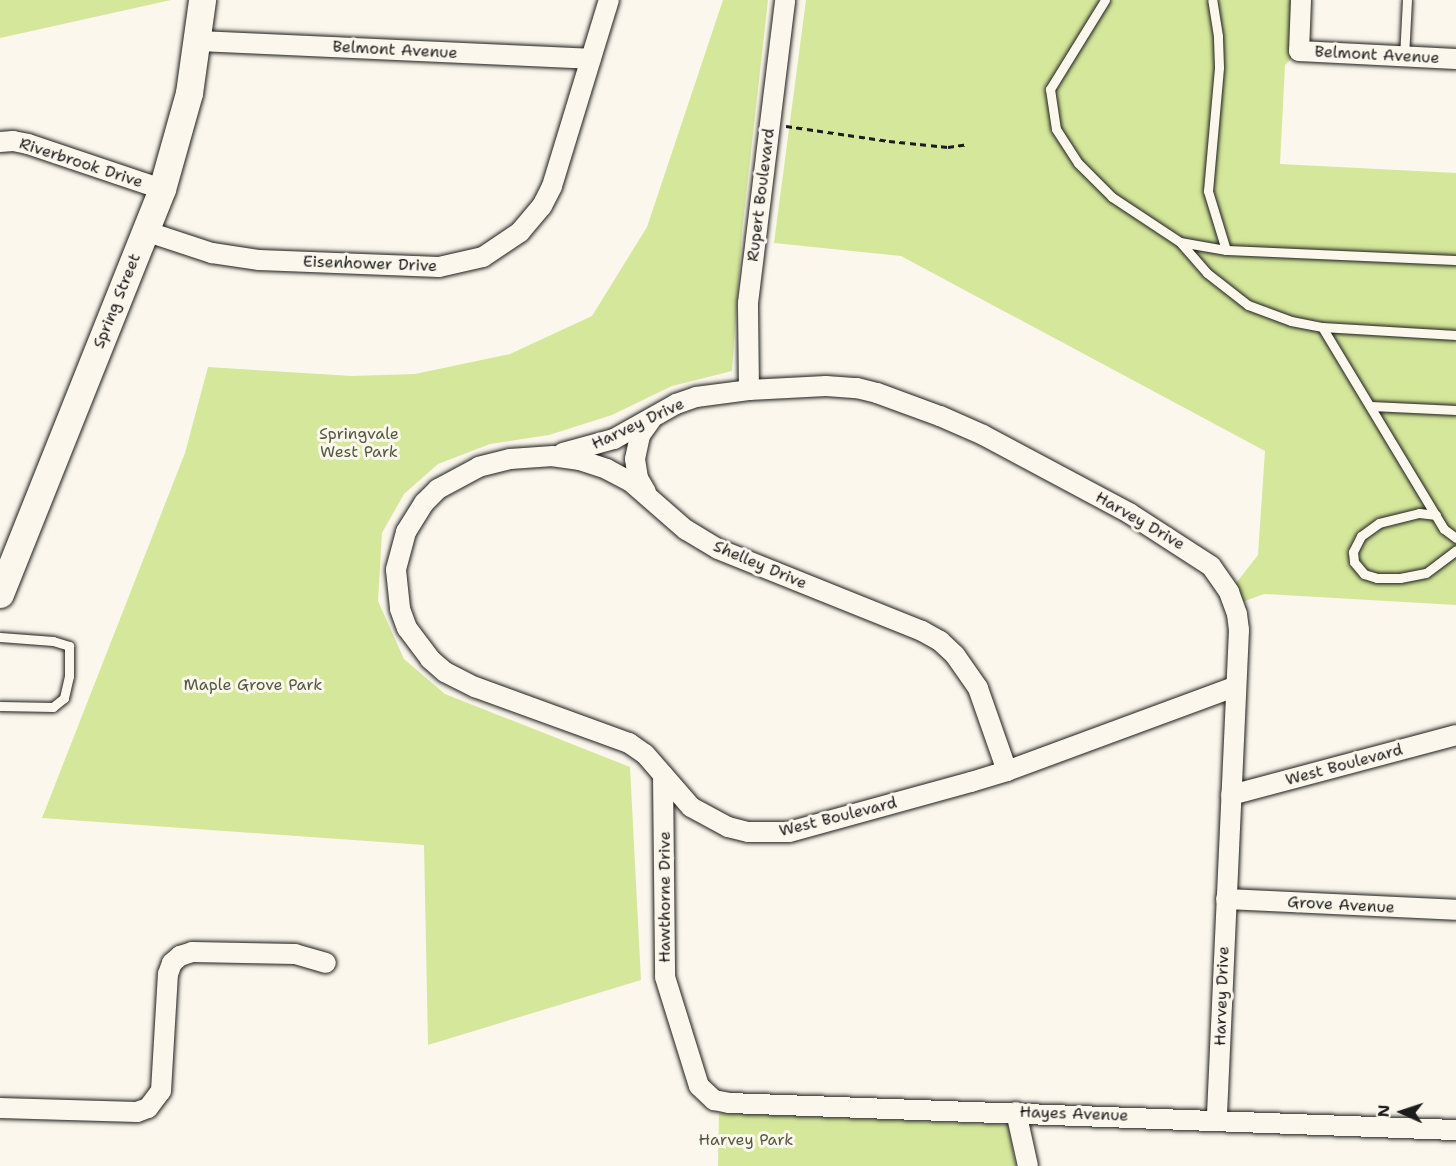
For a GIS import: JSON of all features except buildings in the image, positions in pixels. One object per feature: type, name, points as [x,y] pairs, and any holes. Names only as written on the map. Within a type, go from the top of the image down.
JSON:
[{"type":"main road","name":"Spring Street","points":[[0,594],[162,189],[189,93],[202,0]]},
{"type":"street","name":"Eisenhower Drive","points":[[144,231],[212,253],[259,260],[439,267],[483,257],[520,232],[542,206],[552,186],[609,0]]},
{"type":"street","name":"Rupert Boulevard","points":[[749,390],[748,303],[784,0]]},
{"type":"street","name":"Belmont Avenue","points":[[1301,0],[1299,51],[1456,59]]},
{"type":"street","name":"Belmont Avenue","points":[[198,41],[591,59]]},
{"type":"street","name":"Riverbrook Drive","points":[[0,142],[14,141],[28,144],[162,189]]},
{"type":"street","name":"Harvey Drive","points":[[539,456],[596,446],[631,431],[658,414],[696,397],[749,390],[841,386],[877,393],[983,435],[1164,534],[1211,566],[1229,592],[1237,614],[1239,630],[1234,687],[1217,1119]]},
{"type":"street","points":[[652,499],[638,478],[635,459],[640,435],[658,414]]},
{"type":"street","name":"Shelley Drive","points":[[424,503],[455,478],[479,467],[510,459],[539,456],[573,459],[607,469],[631,482],[686,530],[718,549],[922,631],[940,641],[962,662],[978,688],[1007,771]]},
{"type":"street","name":"West Boulevard","points":[[424,503],[406,532],[399,552],[396,590],[407,628],[430,659],[445,672],[475,687],[629,743],[645,754],[691,807],[728,827],[769,834],[789,832],[1007,771],[1234,687]]},
{"type":"street","name":"West Boulevard","points":[[1231,795],[1456,735]]},
{"type":"street","name":"Hawthorne Drive","points":[[663,775],[665,977],[699,1086]]},
{"type":"street","name":"Grove Avenue","points":[[1226,899],[1456,910]]},
{"type":"street","points":[[0,1108],[137,1112],[148,1108],[161,1091],[168,974],[180,956],[192,951],[296,954],[326,963]]},
{"type":"street","name":"Hayes Avenue","points":[[699,1086],[714,1100],[729,1103],[1217,1119],[1456,1130]]},
{"type":"street","points":[[1016,1112],[1028,1166]]},
{"type":"lane","points":[[1105,0],[1050,88],[1056,129],[1078,163],[1112,197],[1180,242],[1207,273],[1248,305],[1291,321],[1322,327],[1456,335]]},
{"type":"lane","points":[[1212,0],[1218,36],[1219,67],[1208,191],[1226,250]]},
{"type":"lane","points":[[1404,57],[1407,0]]},
{"type":"lane","points":[[1180,242],[1226,250],[1456,260]]},
{"type":"lane","points":[[1322,327],[1444,529],[1456,538]]},
{"type":"lane","points":[[1371,406],[1456,410]]},
{"type":"lane","points":[[1436,514],[1419,513],[1379,523],[1361,536],[1353,552],[1354,562],[1364,574],[1377,578],[1400,578],[1426,573],[1456,550]]},
{"type":"lane","points":[[0,637],[53,641],[69,646],[69,676],[64,698],[53,706],[0,706]]},
{"type":"path","points":[[770,124],[948,147],[969,144]]},
{"type":"green space","points":[[0,0],[171,0],[0,38]]},
{"type":"green space","name":"Maple Grove Park","points":[[723,0],[768,0],[742,232],[732,371],[672,386],[612,415],[549,435],[490,444],[438,464],[404,494],[382,533],[378,601],[404,659],[445,694],[630,767],[641,980],[428,1045],[424,845],[42,818],[185,453],[208,367],[352,376],[415,374],[510,354],[592,316],[647,227]]},
{"type":"green space","points":[[806,0],[1301,0],[1299,51],[1285,65],[1280,164],[1456,173],[1456,605],[1264,594],[1234,605],[1229,592],[1258,555],[1265,451],[901,256],[774,243]]},
{"type":"green space","name":"Harvey Park","points":[[719,1113],[1008,1125],[1016,1166],[718,1166]]},
{"type":"park label","name":"Springvale West Park","points":[[359,443]]}]
